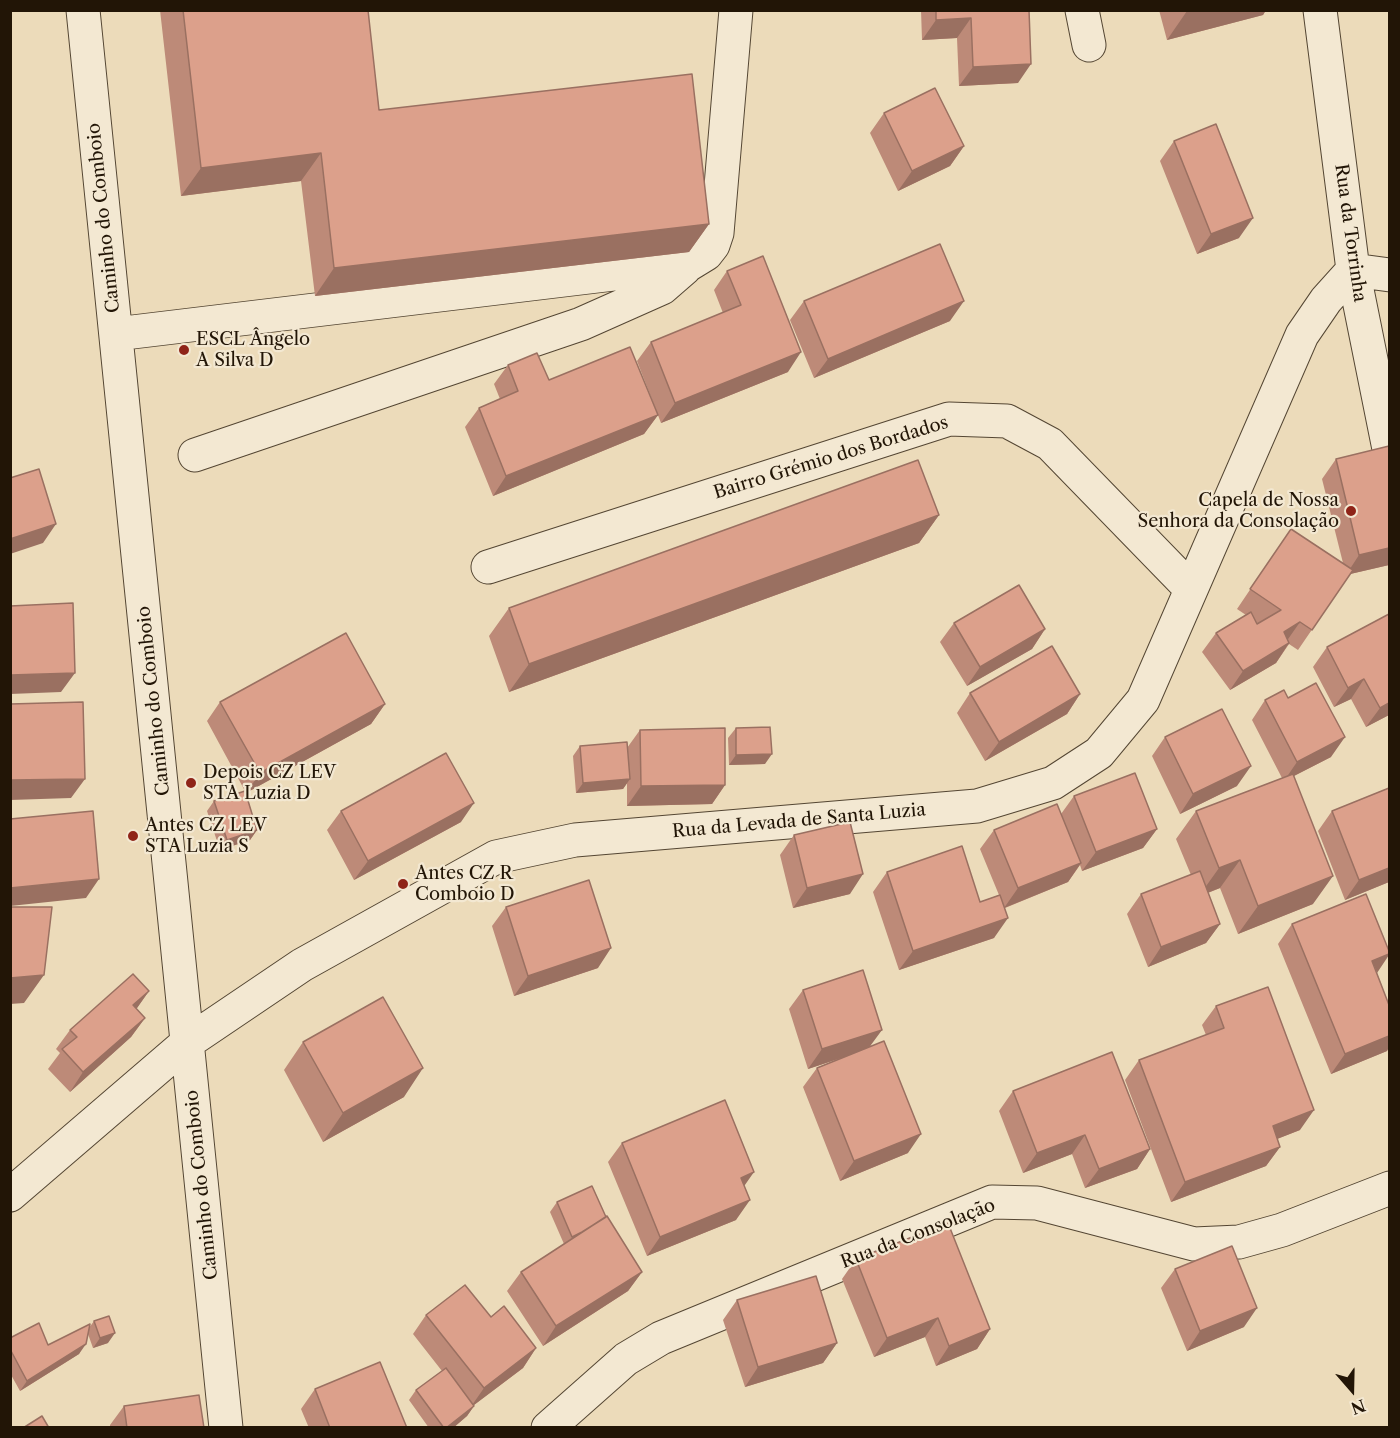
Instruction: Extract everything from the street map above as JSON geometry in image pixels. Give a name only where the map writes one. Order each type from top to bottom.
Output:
[{"type":"street","name":"Caminho do Comboio","points":[[83,10],[226,1428]]},
{"type":"street","points":[[195,455],[581,324],[662,288],[706,254],[713,245],[717,233],[736,10]]},
{"type":"street","points":[[1082,10],[1089,45]]},
{"type":"street","name":"Rua da Torrinha","points":[[1320,10],[1353,270],[1389,454]]},
{"type":"street","points":[[116,334],[688,266]]},
{"type":"street","points":[[1353,270],[1389,275]]},
{"type":"street","name":"Rua da Levada de Santa Luzia","points":[[10,1195],[188,1042],[302,965],[496,857],[575,840],[977,806],[1053,783],[1099,753],[1143,700],[1302,335],[1326,300],[1353,270]]},
{"type":"street","name":"Bairro Grémio dos Bordados","points":[[488,567],[949,419],[1007,421],[1050,444],[1190,588]]},
{"type":"street","name":"Rua da Consolação","points":[[549,1428],[626,1359],[661,1338],[992,1202],[1037,1203],[1194,1244],[1239,1242],[1282,1230],[1389,1188]]},
{"type":"building","points":[[183,10],[368,10],[379,110],[692,74],[709,224],[334,268],[321,153],[201,168]]},
{"type":"building","points":[[936,10],[1029,10],[1031,64],[973,67],[971,18],[936,20]]},
{"type":"building","points":[[935,88],[964,146],[912,171],[884,113]]},
{"type":"building","points":[[1216,124],[1253,218],[1211,234],[1174,141]]},
{"type":"building","points":[[940,244],[964,301],[828,359],[804,301]]},
{"type":"building","points":[[763,256],[801,352],[675,403],[651,342],[741,305],[727,271]]},
{"type":"building","points":[[630,347],[658,415],[506,476],[479,408],[518,391],[508,365],[537,353],[549,380]]},
{"type":"building","points":[[1389,446],[1389,548],[1359,555],[1336,459]]},
{"type":"building","points":[[918,460],[939,515],[529,664],[509,608]]},
{"type":"building","points":[[39,469],[56,524],[10,539],[10,478]]},
{"type":"building","points":[[1291,529],[1353,570],[1312,630],[1300,622],[1284,632],[1289,643],[1243,671],[1216,633],[1251,612],[1257,624],[1281,610],[1250,589]]},
{"type":"building","points":[[1019,585],[1045,629],[980,667],[954,623]]},
{"type":"building","points":[[73,603],[75,673],[10,675],[10,606]]},
{"type":"building","points":[[1389,614],[1389,703],[1380,708],[1364,679],[1348,688],[1327,647]]},
{"type":"building","points":[[346,633],[385,704],[260,773],[220,702]]},
{"type":"building","points":[[1052,646],[1080,694],[999,742],[970,693]]},
{"type":"building","points":[[1316,683],[1345,737],[1297,762],[1265,700],[1284,690],[1288,698]]},
{"type":"building","points":[[83,702],[85,779],[10,780],[10,704]]},
{"type":"building","points":[[1222,709],[1251,766],[1193,794],[1165,737]]},
{"type":"building","points":[[770,727],[772,754],[736,755],[736,728]]},
{"type":"building","points":[[725,728],[725,785],[641,786],[640,730]]},
{"type":"building","points":[[627,742],[630,779],[583,783],[580,746]]},
{"type":"building","points":[[446,753],[474,803],[368,861],[341,811]]},
{"type":"building","points":[[1135,773],[1157,829],[1096,852],[1074,796]]},
{"type":"building","points":[[1293,774],[1333,876],[1258,906],[1240,860],[1219,868],[1196,811]]},
{"type":"building","points":[[1389,788],[1389,868],[1359,880],[1332,811]]},
{"type":"building","points":[[245,791],[257,830],[227,840],[214,801]]},
{"type":"building","points":[[1057,804],[1081,863],[1018,888],[994,830]]},
{"type":"building","points":[[93,811],[99,879],[10,888],[10,819]]},
{"type":"building","points":[[850,822],[863,874],[807,888],[794,835]]},
{"type":"building","points":[[962,846],[980,902],[1000,895],[1008,918],[913,951],[887,872]]},
{"type":"building","points":[[1200,871],[1220,924],[1161,947],[1141,894]]},
{"type":"building","points":[[589,880],[611,948],[528,976],[506,907]]},
{"type":"building","points":[[1366,894],[1389,951],[1389,954],[1372,961],[1389,1005],[1389,1036],[1345,1054],[1292,924]]},
{"type":"building","points":[[10,907],[52,907],[44,975],[10,978]]},
{"type":"building","points":[[863,970],[882,1030],[822,1049],[803,990]]},
{"type":"building","points":[[133,974],[149,991],[133,1005],[145,1018],[83,1072],[62,1049],[77,1037],[70,1030]]},
{"type":"building","points":[[1268,987],[1314,1110],[1273,1126],[1280,1147],[1185,1182],[1139,1060],[1224,1028],[1216,1006]]},
{"type":"building","points":[[383,997],[423,1068],[343,1113],[303,1042]]},
{"type":"building","points":[[884,1041],[921,1134],[854,1161],[817,1068]]},
{"type":"building","points":[[1112,1052],[1150,1149],[1099,1169],[1085,1135],[1037,1153],[1013,1091]]},
{"type":"building","points":[[725,1100],[754,1172],[741,1178],[750,1200],[660,1237],[622,1143]]},
{"type":"building","points":[[592,1186],[606,1217],[572,1237],[557,1202]]},
{"type":"building","points":[[607,1216],[642,1272],[556,1326],[521,1272]]},
{"type":"building","points":[[948,1223],[990,1329],[949,1346],[938,1318],[887,1338],[856,1259]]},
{"type":"building","points":[[1232,1246],[1257,1308],[1200,1331],[1175,1269]]},
{"type":"building","points":[[816,1276],[837,1343],[758,1367],[737,1300]]},
{"type":"building","points":[[465,1285],[491,1317],[504,1306],[536,1348],[484,1388],[426,1315]]},
{"type":"building","points":[[109,1316],[115,1333],[100,1338],[94,1321]]},
{"type":"building","points":[[39,1323],[48,1345],[90,1324],[86,1344],[27,1381],[10,1349],[10,1338]]},
{"type":"building","points":[[380,1362],[407,1428],[330,1428],[315,1389]]},
{"type":"building","points":[[446,1368],[474,1406],[444,1428],[416,1390]]},
{"type":"building","points":[[199,1395],[204,1428],[127,1428],[124,1406]]},
{"type":"building","points":[[42,1416],[49,1428],[23,1428]]},
{"type":"place","name":"ESCL Ângelo A Silva D","points":[[184,350]]},
{"type":"place","name":"Capela de Nossa Senhora da Consolação","points":[[1351,511]]},
{"type":"place","name":"Depois CZ LEV STA Luzia D","points":[[191,783]]},
{"type":"place","name":"Antes CZ LEV STA Luzia S","points":[[133,836]]},
{"type":"place","name":"Antes CZ R Comboio D","points":[[403,884]]}]
